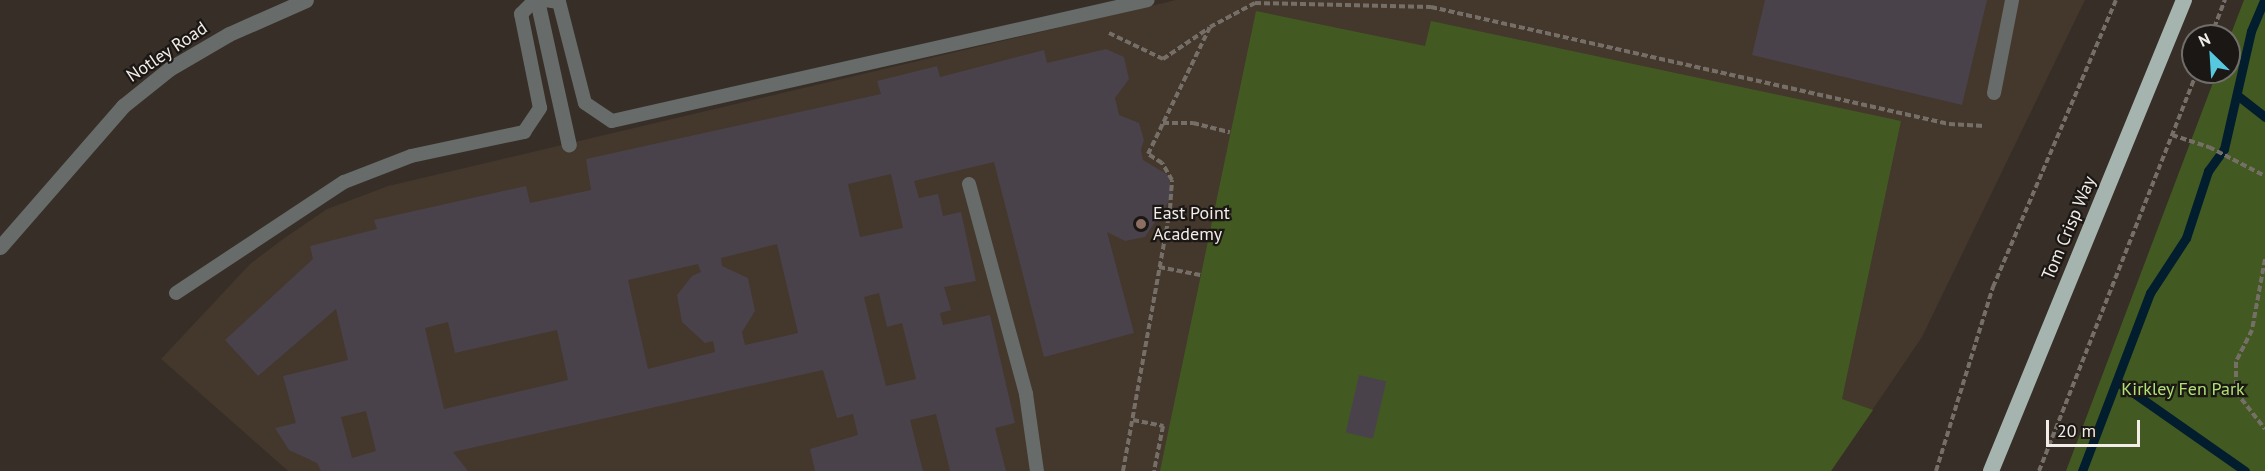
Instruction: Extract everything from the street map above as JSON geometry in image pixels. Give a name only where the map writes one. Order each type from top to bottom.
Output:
[{"type":"highway","name":"Tom Crisp Way","points":[[1991,471],[2184,0]]},
{"type":"street","name":"Notley Road","points":[[0,247],[123,106],[169,69],[229,34],[306,0]]},
{"type":"street","points":[[536,0],[569,145]]},
{"type":"lane","points":[[176,292],[344,182],[411,156],[524,132],[540,108],[521,14],[536,0]]},
{"type":"lane","points":[[545,0],[559,2],[585,104],[612,121],[1148,0]]},
{"type":"lane","points":[[1994,93],[2012,0]]},
{"type":"lane","points":[[969,184],[1026,393],[1037,471]]},
{"type":"path","points":[[1936,471],[1992,287],[2116,0]]},
{"type":"path","points":[[2216,24],[2225,0]]},
{"type":"path","points":[[1100,35],[1110,33],[1163,58],[1210,27],[1255,3],[1431,7],[1949,124],[1985,126]]},
{"type":"path","points":[[1123,471],[1172,180],[1162,163],[1148,154],[1210,27]]},
{"type":"path","points":[[2039,471],[2192,84]]},
{"type":"path","points":[[1163,123],[1193,123],[1230,132]]},
{"type":"path","points":[[2172,135],[2209,147],[2265,176]]},
{"type":"path","points":[[2265,259],[2252,330],[2236,362],[2236,392],[2265,429]]},
{"type":"path","points":[[1159,267],[1200,275]]},
{"type":"path","points":[[1133,420],[1163,426],[1154,471]]},
{"type":"shaded area","name":"East Point Academy","points":[[1176,0],[2085,0],[1922,337],[1831,471],[288,471],[161,359],[250,264],[327,209],[388,186]]},
{"type":"green space","name":"Kirkley Fen Park","points":[[2244,0],[2265,0],[2265,471],[2066,471],[2212,84],[2241,84],[2241,24],[2235,24]]},
{"type":"green space","points":[[1256,11],[1425,46],[1431,21],[1901,121],[1842,399],[1873,410],[1831,471],[1160,471]]},
{"type":"building","points":[[1765,0],[1987,0],[1962,105],[1752,55]]},
{"type":"building","points":[[1106,49],[1124,57],[1129,79],[1115,98],[1119,115],[1139,123],[1144,140],[1141,150],[1143,160],[1168,175],[1173,195],[1145,237],[1125,241],[1107,232],[1134,333],[1044,357],[994,162],[914,181],[919,198],[938,194],[943,216],[961,212],[976,281],[944,287],[951,310],[940,313],[943,325],[990,315],[1015,423],[995,428],[1006,471],[950,471],[936,414],[910,420],[923,471],[815,471],[810,449],[858,435],[853,414],[837,418],[823,370],[453,452],[468,471],[321,471],[317,463],[289,450],[275,428],[296,423],[283,376],[348,360],[336,309],[258,376],[225,340],[313,259],[310,246],[377,229],[374,220],[526,186],[530,203],[591,190],[586,159],[881,94],[877,81],[937,66],[940,77],[1044,50],[1047,63]],"holes":[[[891,174],[903,228],[860,237],[848,184]],[[777,244],[798,333],[745,345],[742,332],[755,311],[748,278],[722,266],[721,258]],[[698,264],[701,272],[692,276],[677,295],[682,322],[705,343],[713,341],[715,352],[648,369],[628,280]],[[879,293],[887,327],[902,323],[916,379],[886,386],[864,297]],[[448,322],[455,353],[557,330],[568,380],[444,409],[425,328]],[[366,411],[376,451],[352,458],[341,417]]]},
{"type":"building","points":[[1359,375],[1386,381],[1373,439],[1346,432]]},
{"type":"waterway","points":[[2082,471],[2150,293],[2186,238],[2208,171],[2224,149],[2251,31],[2264,0]]},
{"type":"waterway","points":[[2237,95],[2265,117]]},
{"type":"waterway","points":[[2118,382],[2245,471]]},
{"type":"place","name":"East Point Academy","points":[[1141,224]]}]
